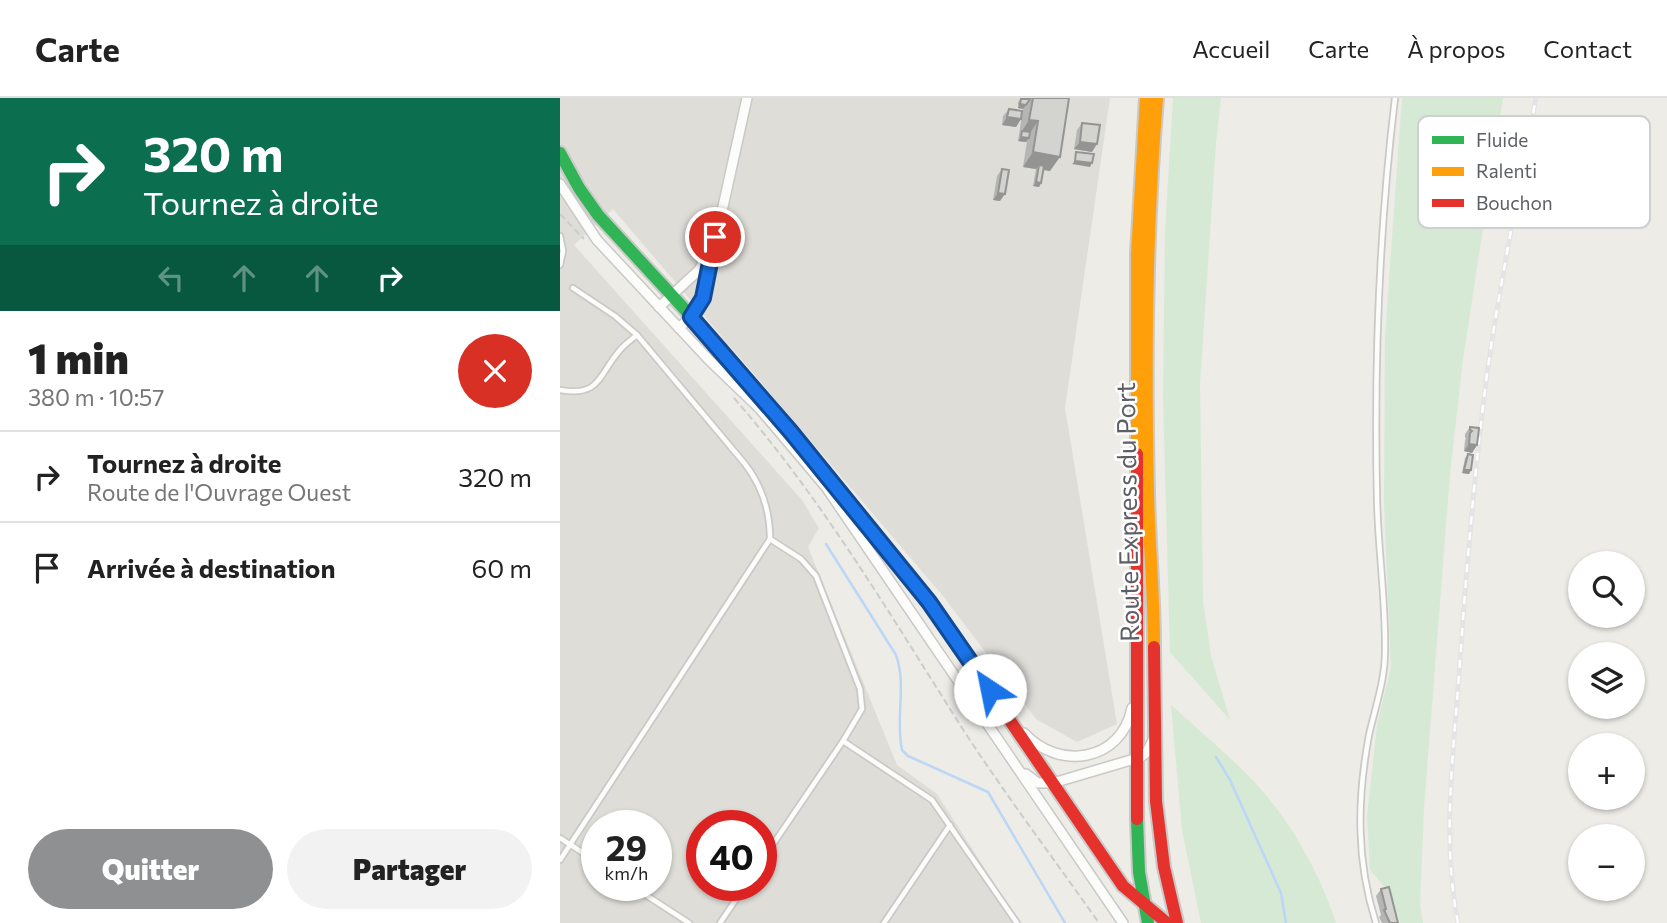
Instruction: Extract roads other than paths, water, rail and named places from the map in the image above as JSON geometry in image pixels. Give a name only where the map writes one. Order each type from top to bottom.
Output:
[{"type":"main road","name":"Route Express du Port","points":[[1146,98],[1137,254],[1138,656],[1135,699],[1138,759],[1137,846],[1148,923]]},
{"type":"main road","name":"Route Express du Port","points":[[1157,98],[1149,195],[1148,486],[1159,834],[1177,923]]},
{"type":"main road","points":[[560,153],[598,215],[791,432],[929,602],[1123,886],[1167,923]]},
{"type":"street","points":[[679,328],[691,317],[703,298],[747,98]]},
{"type":"street","points":[[560,184],[592,235],[709,360],[761,409],[826,487],[1123,923]]},
{"type":"street","points":[[659,307],[702,266],[715,237]]},
{"type":"street","points":[[1002,708],[1026,735],[1041,747],[1061,755],[1079,757],[1104,749],[1118,738],[1129,721],[1135,699]]},
{"type":"street","points":[[1013,761],[1035,781],[1053,783],[1138,759],[1147,752],[1155,736]]},
{"type":"lane","points":[[1376,923],[1364,882],[1360,822],[1367,749],[1385,657],[1377,502],[1377,382],[1381,277],[1395,98]]},
{"type":"lane","points":[[560,236],[563,246],[560,265]]},
{"type":"lane","points":[[560,860],[770,539],[770,522],[765,502],[751,471],[637,335],[573,288]]},
{"type":"lane","points":[[560,390],[578,392],[591,388],[601,379],[620,349],[637,335]]},
{"type":"lane","points":[[770,539],[806,563],[816,576],[860,689],[862,709],[777,838]]},
{"type":"lane","points":[[843,741],[932,800],[1017,923]]},
{"type":"lane","points":[[884,923],[950,825]]},
{"type":"lane","points":[[560,838],[581,852]]},
{"type":"lane","points":[[655,901],[689,923]]},
{"type":"lane","points":[[720,923],[735,901]]},
{"type":"waterway","points":[[826,544],[896,655],[901,678],[902,750],[908,756],[988,792],[1065,923]]},
{"type":"waterway","points":[[1216,757],[1230,780],[1281,893],[1286,923]]},
{"type":"railway","points":[[1533,116],[1536,98]]},
{"type":"railway","points":[[1458,923],[1453,892],[1450,799],[1464,600],[1482,412],[1512,228]]}]
